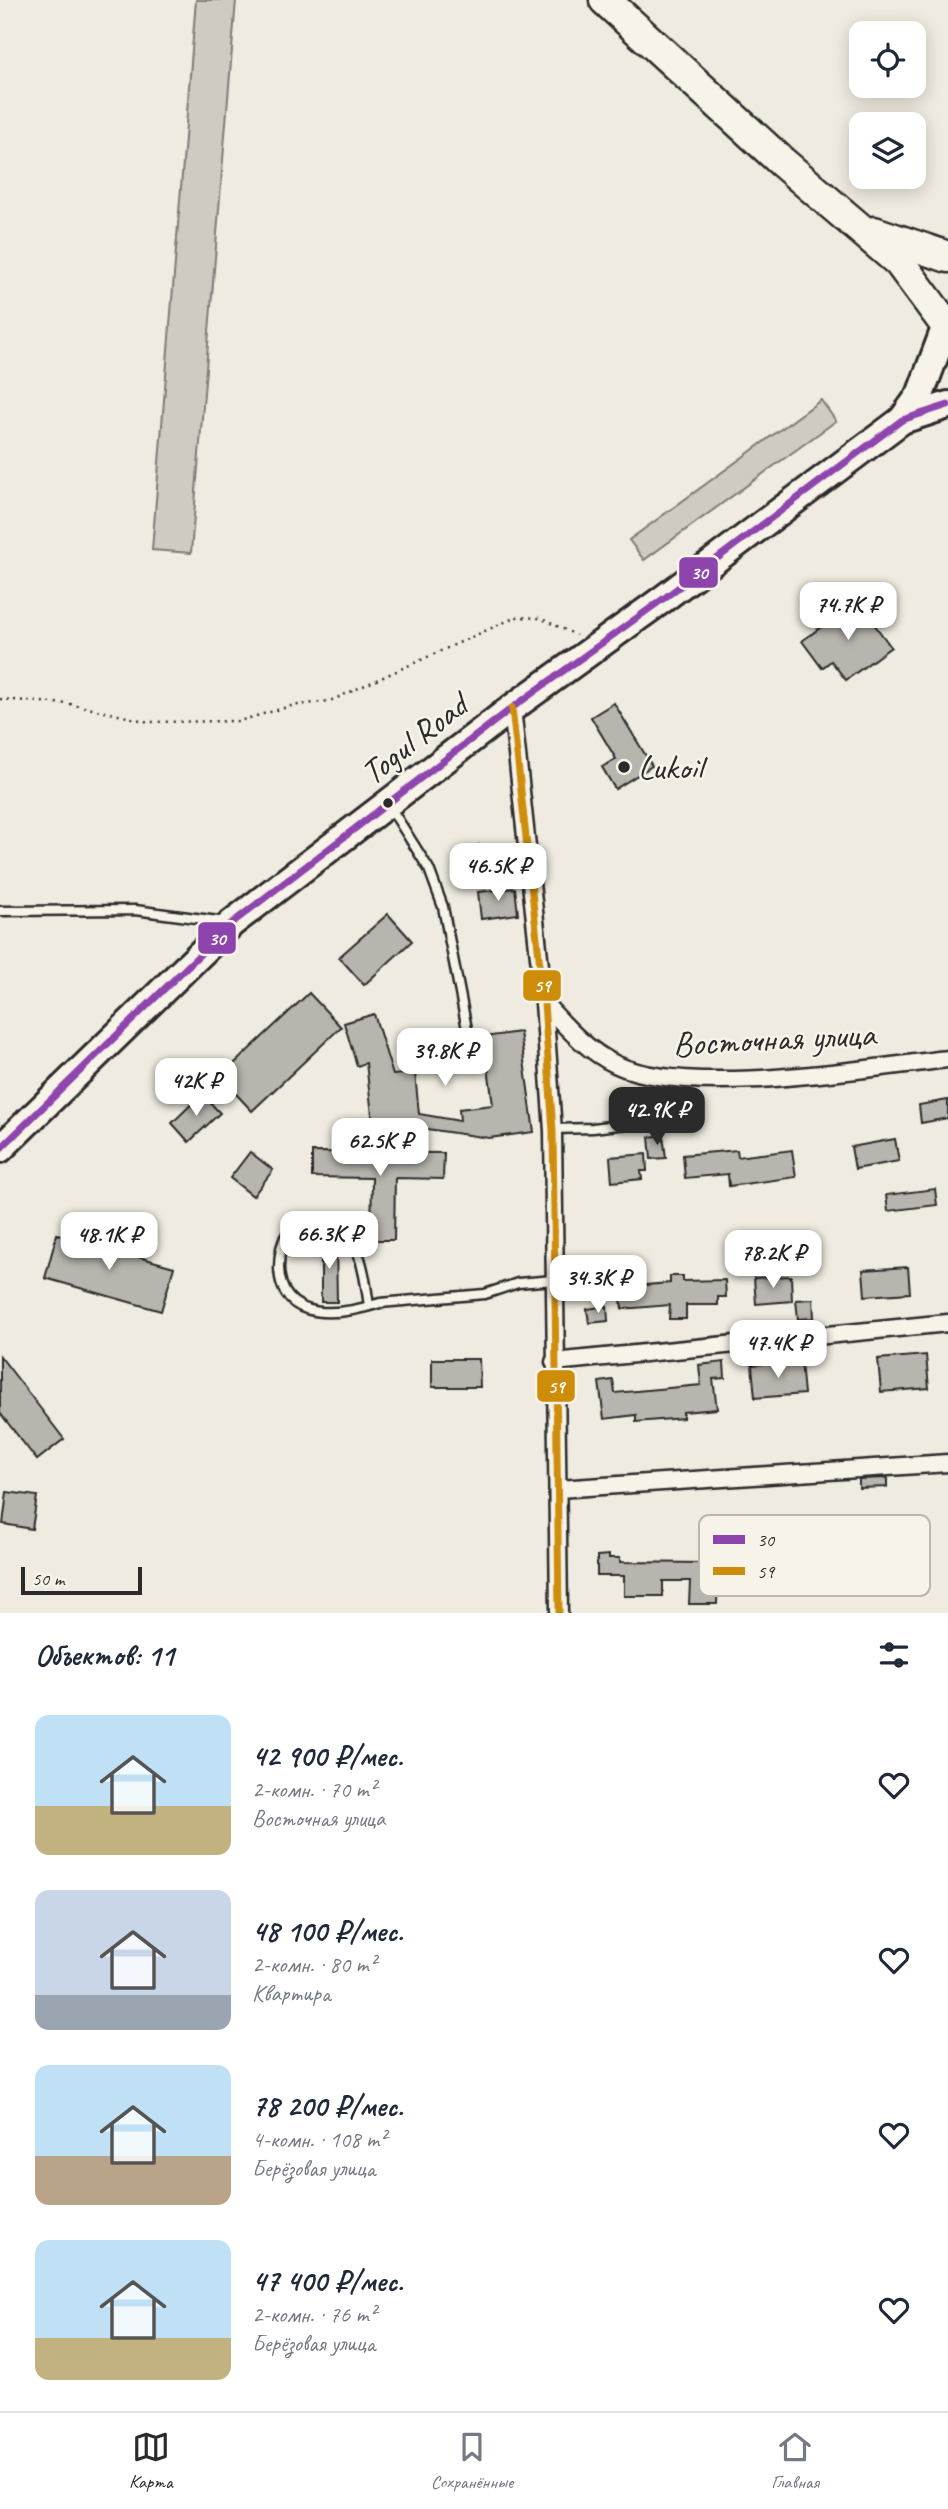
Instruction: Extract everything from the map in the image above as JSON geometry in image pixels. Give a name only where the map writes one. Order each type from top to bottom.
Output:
[{"type":"highway","points":[[605,0],[771,153],[899,262],[946,322]]},
{"type":"highway","points":[[858,225],[918,249],[948,257]]},
{"type":"main road","points":[[902,421],[920,395],[946,322]]},
{"type":"main road","points":[[902,421],[948,405]]},
{"type":"main road","name":"Togul Road","points":[[0,1149],[232,923],[512,708],[902,421]]},
{"type":"street","points":[[512,708],[544,1003],[553,1129],[559,1613]]},
{"type":"street","name":"Восточная улица","points":[[544,1003],[575,1037],[600,1055],[619,1066],[664,1077],[736,1079],[948,1059]]},
{"type":"street","points":[[554,1362],[948,1323]]},
{"type":"street","points":[[558,1489],[948,1463]]},
{"type":"lane","points":[[388,803],[429,869],[443,907],[467,1030]]},
{"type":"lane","points":[[0,911],[135,910],[232,923]]},
{"type":"lane","points":[[553,1129],[593,1128],[677,1118]]},
{"type":"lane","points":[[369,1306],[363,1268],[348,1235],[329,1221],[315,1219],[296,1223],[286,1234],[280,1250],[280,1281],[285,1294],[295,1303],[323,1314],[369,1306],[485,1294],[518,1283],[554,1280]]},
{"type":"path","points":[[0,699],[70,705],[149,722],[239,721],[291,706],[330,701],[516,617],[540,618],[570,629],[591,649]]},
{"type":"shaded area","points":[[196,0],[236,0],[191,553],[152,550]]},
{"type":"shaded area","points":[[821,400],[836,421],[644,560],[629,540]]},
{"type":"building","points":[[857,601],[891,647],[846,680],[831,661],[822,668],[802,641]]},
{"type":"building","points":[[614,703],[652,766],[615,789],[602,767],[616,759],[591,717]]},
{"type":"building","points":[[479,845],[493,860],[469,881],[456,866]]},
{"type":"building","points":[[515,888],[518,914],[481,919],[478,892]]},
{"type":"building","points":[[388,914],[412,941],[364,985],[339,957]]},
{"type":"building","points":[[309,993],[341,1027],[252,1111],[220,1077]]},
{"type":"building","points":[[374,1014],[393,1075],[415,1073],[419,1114],[460,1121],[459,1109],[493,1105],[484,1037],[520,1032],[534,1132],[489,1138],[420,1128],[374,1132],[366,1063],[357,1066],[344,1023]]},
{"type":"building","points":[[202,1094],[220,1113],[189,1142],[172,1123]]},
{"type":"building","points":[[948,1100],[948,1118],[921,1123],[919,1105]]},
{"type":"building","points":[[663,1135],[666,1158],[651,1159],[649,1137]]},
{"type":"building","points":[[895,1139],[899,1161],[855,1169],[851,1147]]},
{"type":"building","points":[[737,1150],[738,1157],[792,1150],[796,1177],[729,1186],[728,1174],[685,1178],[683,1155]]},
{"type":"building","points":[[250,1152],[273,1170],[253,1196],[230,1178]]},
{"type":"building","points":[[312,1152],[444,1153],[443,1179],[395,1178],[394,1240],[371,1240],[372,1178],[312,1177]]},
{"type":"building","points":[[646,1154],[647,1171],[641,1171],[642,1179],[612,1182],[610,1157]]},
{"type":"building","points":[[935,1189],[937,1205],[888,1211],[886,1195]]},
{"type":"building","points":[[57,1234],[174,1267],[161,1311],[45,1278]]},
{"type":"building","points":[[321,1240],[336,1240],[337,1302],[321,1302]]},
{"type":"building","points":[[908,1267],[910,1293],[865,1296],[863,1270]]},
{"type":"building","points":[[670,1276],[683,1276],[683,1281],[725,1280],[726,1297],[718,1297],[718,1305],[686,1305],[686,1319],[669,1319],[670,1305],[622,1309],[620,1287],[670,1283]]},
{"type":"building","points":[[791,1276],[792,1301],[756,1304],[754,1278]]},
{"type":"building","points":[[813,1299],[814,1318],[798,1319],[796,1300]]},
{"type":"building","points":[[607,1306],[608,1321],[589,1323],[587,1309]]},
{"type":"building","points":[[926,1355],[929,1388],[881,1392],[878,1359]]},
{"type":"building","points":[[0,1356],[64,1439],[37,1460],[0,1413]]},
{"type":"building","points":[[432,1359],[479,1359],[480,1387],[432,1387]]},
{"type":"building","points":[[801,1361],[804,1394],[755,1398],[752,1365]]},
{"type":"building","points":[[724,1362],[725,1378],[713,1379],[717,1409],[683,1412],[683,1418],[636,1422],[636,1415],[604,1419],[599,1382],[613,1380],[615,1393],[701,1385],[699,1365]]},
{"type":"building","points":[[887,1478],[887,1487],[859,1488],[859,1479]]},
{"type":"building","points":[[7,1492],[37,1496],[32,1529],[3,1524]]},
{"type":"building","points":[[609,1555],[609,1558],[620,1558],[620,1562],[699,1563],[699,1596],[717,1596],[717,1604],[689,1604],[690,1581],[663,1581],[663,1596],[624,1596],[624,1576],[597,1576],[597,1556]]},
{"type":"transit line","name":"30","points":[[0,1149],[232,923],[512,708],[902,420],[948,405]]},
{"type":"transit line","name":"59","points":[[512,708],[544,1003],[553,1131],[559,1613]]},
{"type":"place","name":"Lukoil","points":[[624,767]]}]
